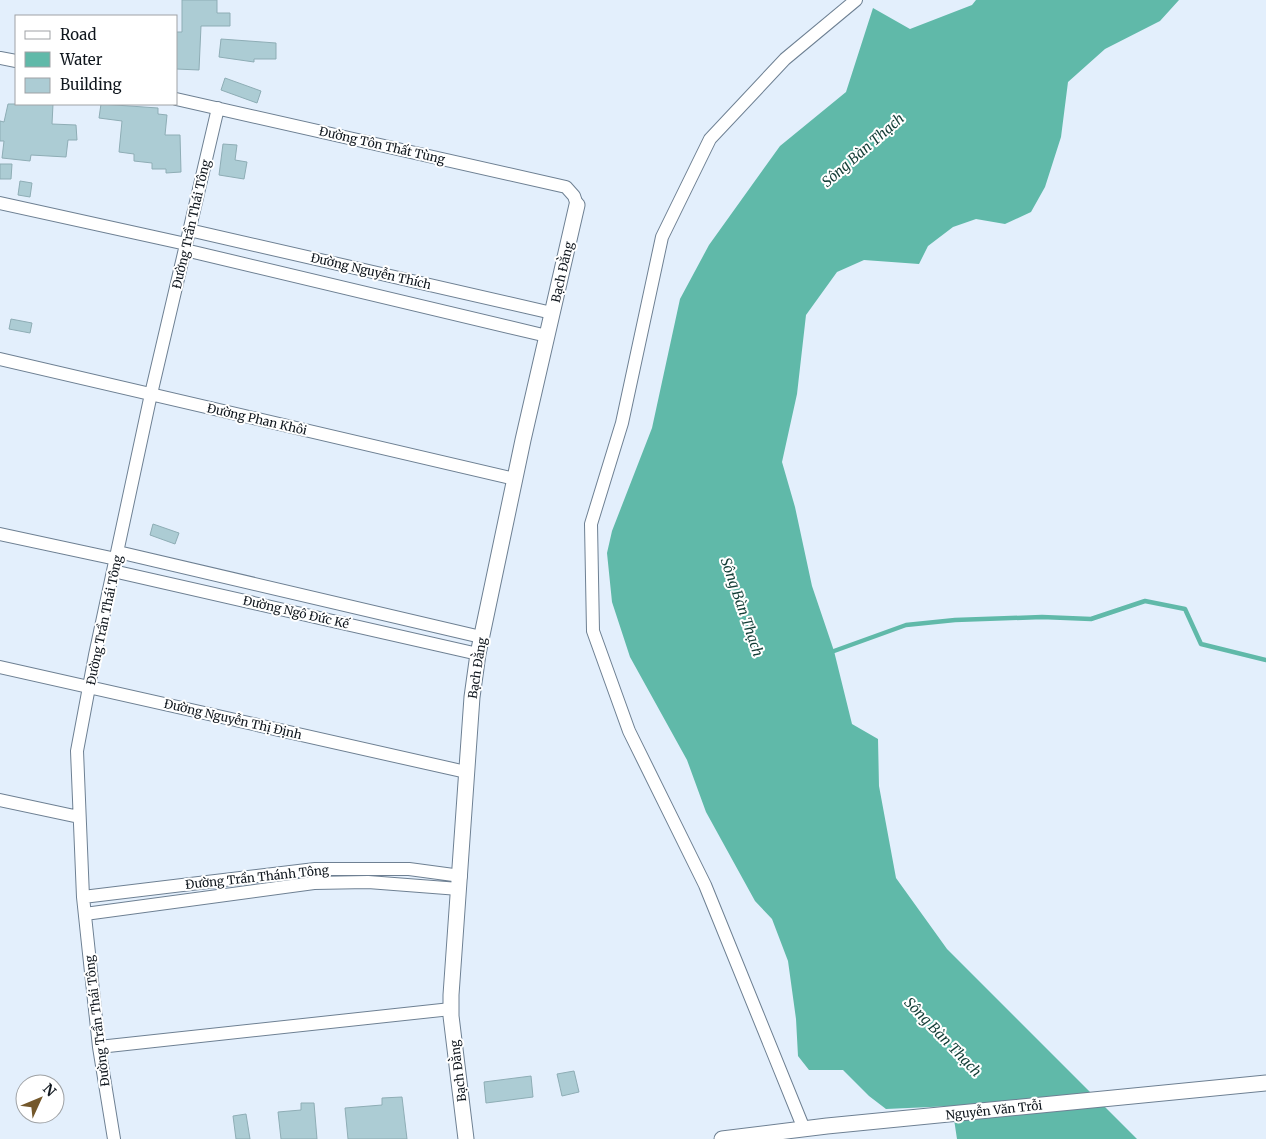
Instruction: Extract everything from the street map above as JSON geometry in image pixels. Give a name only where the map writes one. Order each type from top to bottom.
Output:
[{"type":"street","points":[[804,1129],[705,885],[629,731],[593,631],[591,524],[622,423],[662,237],[710,139],[785,59],[856,0]]},
{"type":"street","points":[[0,58],[15,62]]},
{"type":"street","name":"Đường Tôn Thất Tùng","points":[[178,99],[566,186],[574,196],[577,205]]},
{"type":"street","name":"Đường Trần Thái Tông","points":[[114,1139],[99,1047],[83,897],[77,751],[151,394],[218,108]]},
{"type":"street","name":"Đường Nguyễn Thích","points":[[0,203],[547,336]]},
{"type":"street","name":"Bạch Đằng","points":[[466,1139],[451,1010],[466,772],[478,654],[515,479],[577,205]]},
{"type":"street","name":"Đường Nguyễn Thích","points":[[189,230],[552,313]]},
{"type":"street","name":"Đường Phan Khôi","points":[[0,359],[515,479]]},
{"type":"street","name":"Đường Ngô Đức Kế","points":[[0,534],[481,637]]},
{"type":"street","name":"Đường Ngô Đức Kế","points":[[116,560],[478,654]]},
{"type":"street","name":"Đường Nguyễn Thị Định","points":[[0,667],[466,772]]},
{"type":"street","points":[[0,800],[79,817]]},
{"type":"street","name":"Đường Trần Thánh Tông","points":[[83,897],[315,869],[409,869],[460,882]]},
{"type":"street","name":"Đường Trần Thánh Tông","points":[[85,914],[314,883],[460,882]]},
{"type":"street","points":[[99,1047],[451,1010]]},
{"type":"street","name":"Nguyễn Văn Trỗi","points":[[722,1139],[827,1126],[1266,1083]]},
{"type":"water","name":"Sông Bàn Thạch","points":[[976,0],[1179,0],[1160,21],[1105,49],[1068,82],[1061,137],[1045,187],[1031,212],[1005,224],[976,219],[953,227],[928,246],[919,264],[864,260],[837,272],[806,315],[797,394],[782,462],[795,507],[812,586],[834,651],[852,724],[878,739],[879,786],[896,878],[947,949],[1137,1139],[957,1139],[952,1106],[886,1109],[869,1096],[843,1070],[809,1070],[798,1056],[796,1019],[788,961],[772,919],[755,901],[706,812],[687,760],[630,657],[612,602],[607,553],[612,531],[652,428],[680,299],[709,245],[780,146],[846,92],[873,8],[910,29],[972,5]]},
{"type":"building","points":[[182,0],[217,0],[217,13],[230,13],[230,26],[201,26],[199,70],[178,69],[178,32],[182,32]]},
{"type":"building","points":[[221,39],[276,43],[276,59],[254,59],[254,62],[219,57]]},
{"type":"building","points":[[225,78],[261,91],[257,103],[221,90]]},
{"type":"building","points":[[8,104],[53,105],[52,124],[76,125],[77,140],[68,140],[66,157],[31,155],[30,161],[2,158],[4,141],[0,141],[0,121],[4,122]]},
{"type":"building","points":[[101,105],[158,108],[158,114],[167,115],[165,135],[180,135],[181,172],[166,173],[166,169],[152,169],[152,163],[134,161],[134,154],[119,152],[122,121],[99,118]]},
{"type":"building","points":[[223,144],[237,145],[235,160],[247,162],[244,179],[219,175]]},
{"type":"building","points":[[0,164],[12,164],[11,179],[0,179]]},
{"type":"building","points":[[20,181],[32,183],[30,197],[18,195]]},
{"type":"building","points":[[11,319],[32,323],[30,333],[9,329]]},
{"type":"building","points":[[153,524],[179,533],[175,544],[150,535]]},
{"type":"building","points":[[574,1071],[579,1092],[562,1096],[557,1074]]},
{"type":"building","points":[[531,1076],[533,1097],[486,1103],[484,1082]]},
{"type":"building","points":[[402,1097],[407,1139],[348,1139],[345,1108],[382,1105],[382,1098]]},
{"type":"building","points":[[301,1103],[314,1103],[317,1139],[281,1139],[278,1112],[301,1110]]},
{"type":"building","points":[[246,1114],[250,1139],[236,1139],[233,1116]]},
{"type":"waterway","points":[[834,651],[906,625],[955,620],[1042,617],[1091,619],[1145,601],[1185,609],[1201,644],[1266,660]]}]
